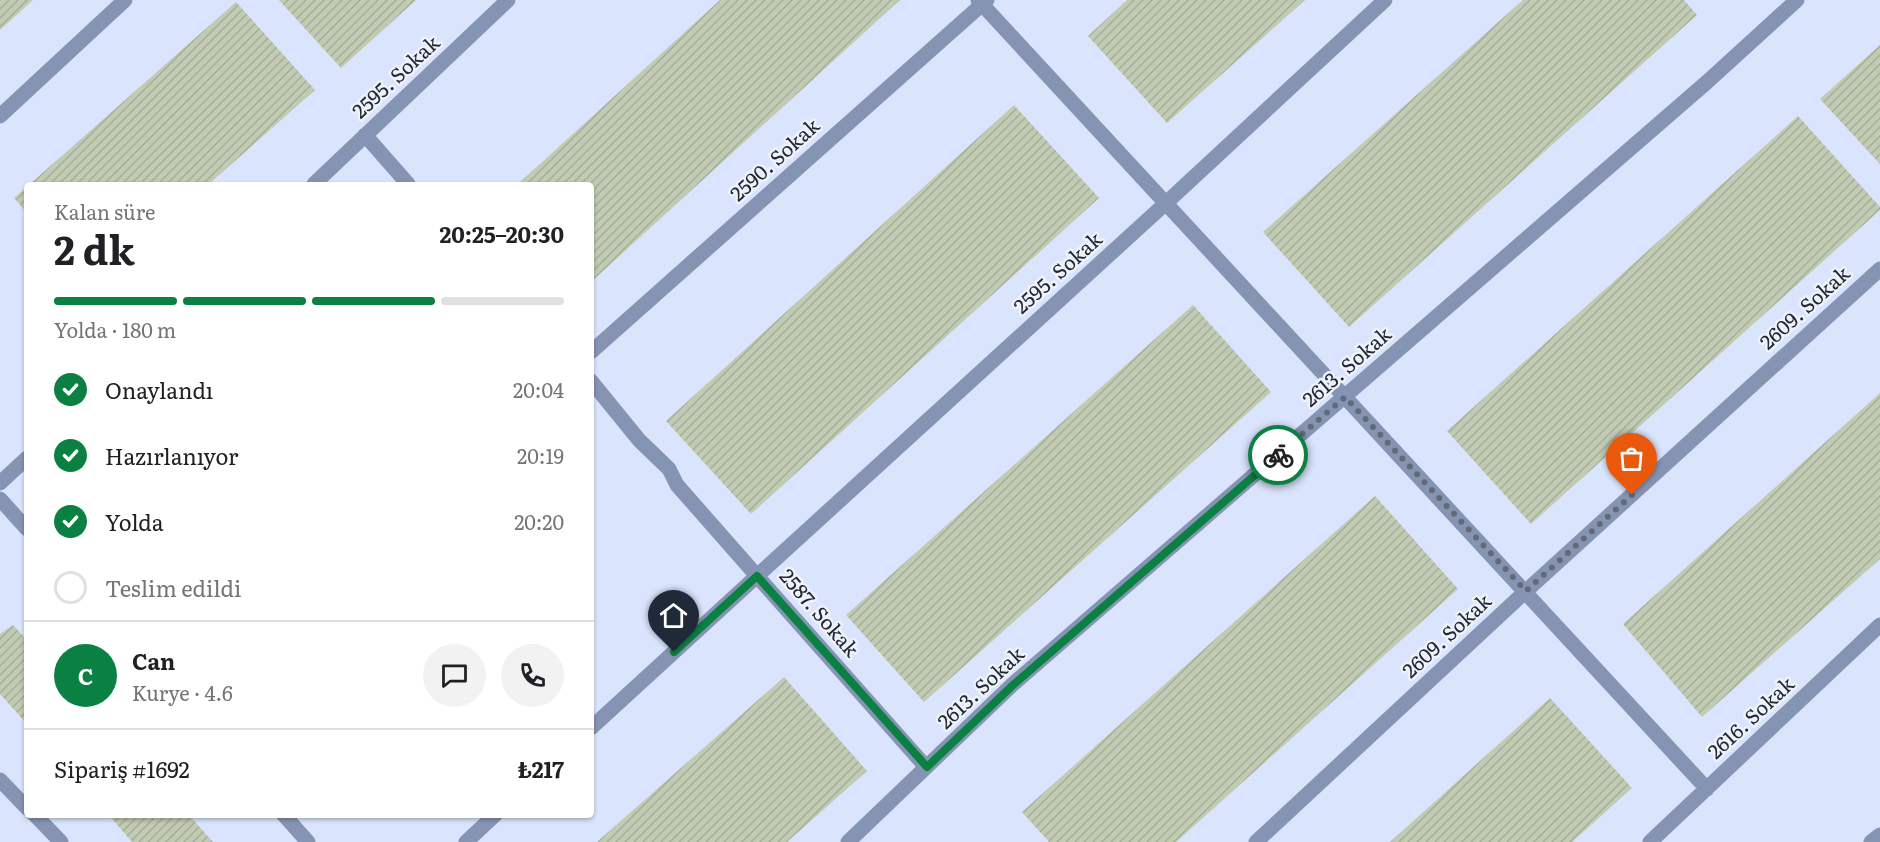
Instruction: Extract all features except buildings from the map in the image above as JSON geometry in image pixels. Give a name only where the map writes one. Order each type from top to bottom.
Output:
[{"type":"street","points":[[0,116],[125,0]]},
{"type":"street","name":"2595. Sokak","points":[[316,182],[508,0]]},
{"type":"street","name":"2595. Sokak","points":[[757,576],[1385,0]]},
{"type":"street","name":"2613. Sokak","points":[[848,842],[1012,686],[1707,82],[1797,0]]},
{"type":"street","points":[[982,1],[1707,789]]},
{"type":"street","name":"2590. Sokak","points":[[594,349],[982,1]]},
{"type":"street","points":[[365,135],[406,182]]},
{"type":"street","name":"2609. Sokak","points":[[1256,842],[1526,591],[1880,269]]},
{"type":"street","points":[[594,385],[639,440],[669,469],[677,485],[757,576]]},
{"type":"street","points":[[0,483],[24,461]]},
{"type":"street","points":[[0,499],[24,527]]},
{"type":"street","name":"2587. Sokak","points":[[594,725],[757,576],[927,767]]},
{"type":"street","name":"2616. Sokak","points":[[1650,842],[1880,625]]},
{"type":"street","points":[[0,780],[24,805]]},
{"type":"street","points":[[38,818],[60,842]]},
{"type":"street","points":[[287,818],[308,842]]},
{"type":"street","points":[[466,842],[492,818]]},
{"type":"street","points":[[1871,842],[1880,835]]},
{"type":"way so far","points":[[1278,455],[1345,397],[1526,591],[1632,495]]},
{"type":"route","points":[[674,652],[757,576],[927,767],[1012,686],[1278,455]]}]
